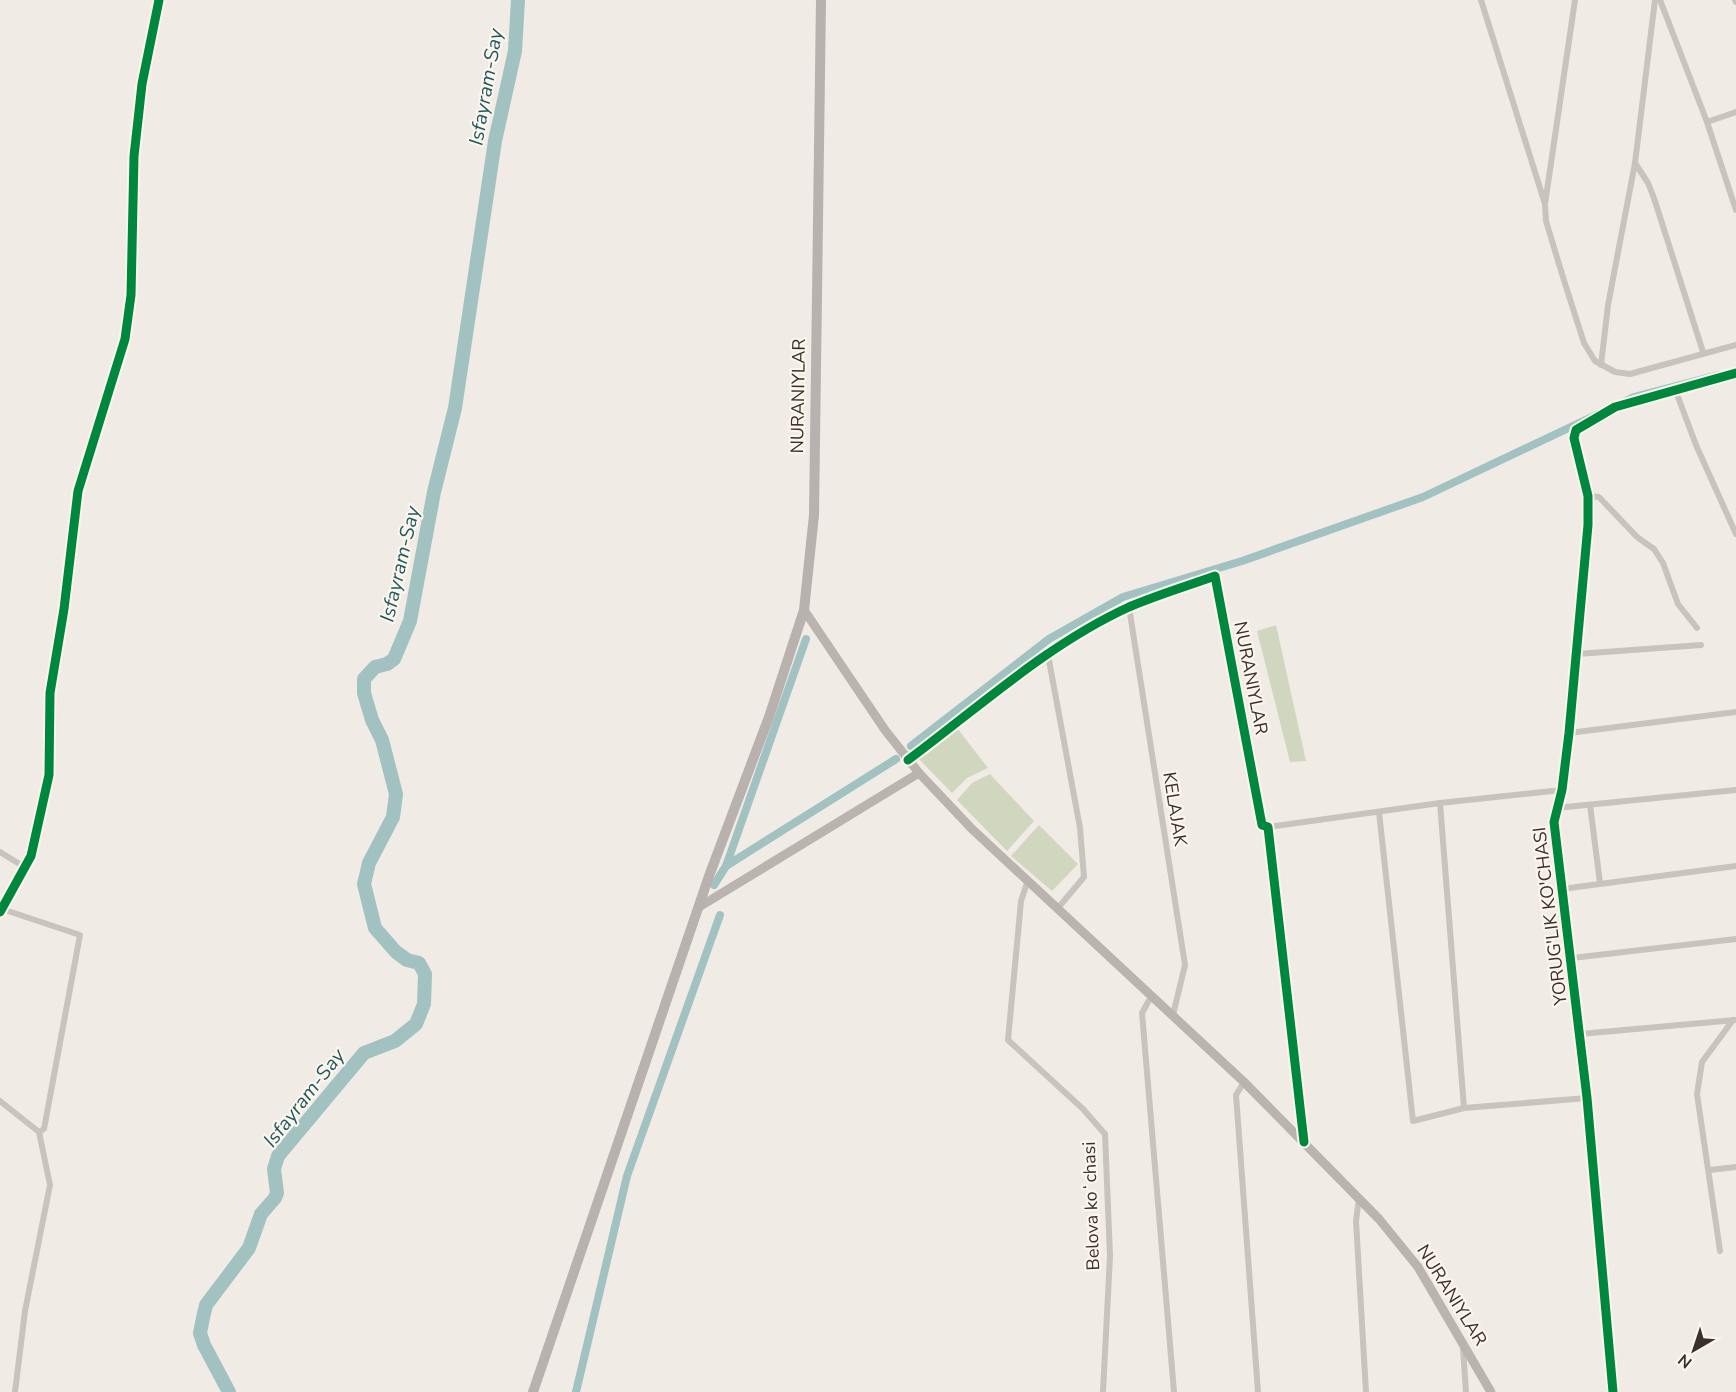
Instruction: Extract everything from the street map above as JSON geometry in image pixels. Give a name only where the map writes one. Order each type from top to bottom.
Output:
[{"type":"main road","name":"NURANIYLAR","points":[[821,0],[814,515],[804,610],[919,773],[972,829],[1244,1082],[1359,1198],[1418,1267],[1491,1392]]},
{"type":"main road","points":[[537,1391],[699,907],[769,717],[804,610]]},
{"type":"main road","points":[[699,907],[919,773]]},
{"type":"street","points":[[39,1132],[44,1129],[53,1088],[81,935],[1,911],[26,868],[38,830],[49,776],[50,693],[64,609],[78,491],[125,339],[131,295],[134,156],[142,84],[159,0]]},
{"type":"street","points":[[1481,0],[1545,204]]},
{"type":"street","points":[[1575,0],[1561,110],[1545,204],[1546,220],[1584,343],[1589,353],[1601,365],[1615,372],[1630,374],[1702,352],[1736,345]]},
{"type":"street","points":[[1601,365],[1608,305],[1635,163],[1655,0]]},
{"type":"street","points":[[1660,0],[1707,122],[1736,210]]},
{"type":"street","points":[[1707,122],[1736,112]]},
{"type":"street","points":[[1635,163],[1648,183],[1654,198],[1702,352]]},
{"type":"street","name":"YORUG'LIK KO'CHASI","points":[[1613,1392],[1587,1098],[1554,822],[1562,790],[1569,733],[1588,525],[1588,496],[1574,438],[1576,430],[1615,407],[1675,388],[1736,373]]},
{"type":"street","points":[[1675,388],[1696,445],[1736,534]]},
{"type":"street","points":[[1588,496],[1599,497],[1637,537],[1654,549],[1663,563],[1678,604],[1696,628]]},
{"type":"street","name":"NURANIYLAR","points":[[908,760],[1048,655],[1129,607],[1215,576],[1262,825],[1268,827],[1304,1142]]},
{"type":"street","name":"KELAJAK","points":[[1129,607],[1185,966],[1173,1015]]},
{"type":"street","points":[[1577,654],[1701,645]]},
{"type":"street","points":[[1048,655],[1080,828],[1084,877],[1058,908]]},
{"type":"street","points":[[1569,733],[1736,712]]},
{"type":"street","points":[[1268,827],[1440,803],[1562,790]]},
{"type":"street","points":[[1556,808],[1736,790]]},
{"type":"street","points":[[1440,803],[1464,1108]]},
{"type":"street","points":[[1590,805],[1600,883]]},
{"type":"street","points":[[1379,812],[1413,1121],[1464,1108],[1587,1098]]},
{"type":"street","points":[[0,852],[26,868]]},
{"type":"street","points":[[1562,889],[1736,866]]},
{"type":"street","name":"Belova koʻchasi","points":[[1028,880],[1021,901],[1008,1040],[1083,1110],[1105,1134],[1110,1256],[1103,1392]]},
{"type":"street","points":[[1572,958],[1736,939]]},
{"type":"street","points":[[1152,995],[1142,1013],[1174,1392]]},
{"type":"street","points":[[1580,1034],[1734,1020]]},
{"type":"street","points":[[1720,1251],[1698,1094],[1702,1062],[1734,1020]]},
{"type":"street","points":[[1244,1082],[1236,1095],[1258,1392]]},
{"type":"street","points":[[0,1101],[39,1132],[50,1185],[25,1311],[15,1392]]},
{"type":"street","points":[[1710,1170],[1736,1167]]},
{"type":"street","points":[[1359,1198],[1356,1221],[1366,1392]]},
{"type":"street","points":[[1463,1344],[1466,1392]]},
{"type":"green space","points":[[1276,625],[1306,761],[1290,762],[1257,631]]},
{"type":"green space","points":[[957,728],[988,768],[967,778],[952,793],[919,759]]},
{"type":"green space","points":[[990,774],[1034,821],[1007,851],[957,800],[972,783]]},
{"type":"green space","points":[[1039,825],[1078,864],[1052,891],[1011,856]]},
{"type":"waterway","name":"Isfayram-Say","points":[[229,1392],[204,1345],[200,1333],[203,1318],[206,1305],[249,1248],[261,1214],[275,1198],[277,1193],[274,1169],[278,1156],[364,1053],[395,1041],[416,1024],[424,1004],[425,974],[419,963],[407,960],[396,952],[375,928],[364,884],[369,863],[393,817],[396,794],[382,740],[372,720],[364,693],[364,679],[375,667],[387,664],[394,659],[410,621],[434,492],[455,408],[495,141],[515,51],[518,0]]},
{"type":"waterway","points":[[911,746],[1049,639],[1123,597],[1242,561],[1423,497],[1634,397],[1718,375]]},
{"type":"waterway","points":[[714,885],[726,866],[806,639]]},
{"type":"waterway","points":[[726,866],[896,759]]},
{"type":"waterway","points":[[576,1392],[627,1176],[720,915]]},
{"type":"cycle path","points":[[0,912],[31,856],[49,775],[50,693],[64,609],[78,491],[125,339],[131,295],[134,156],[142,84],[159,0]]},
{"type":"cycle path","points":[[1613,1392],[1587,1098],[1554,822],[1562,790],[1569,733],[1588,525],[1588,496],[1574,438],[1576,430],[1615,407],[1736,373]]},
{"type":"cycle path","points":[[908,760],[1014,678],[1070,639],[1129,607],[1215,576],[1262,825],[1268,827],[1304,1142]]}]
